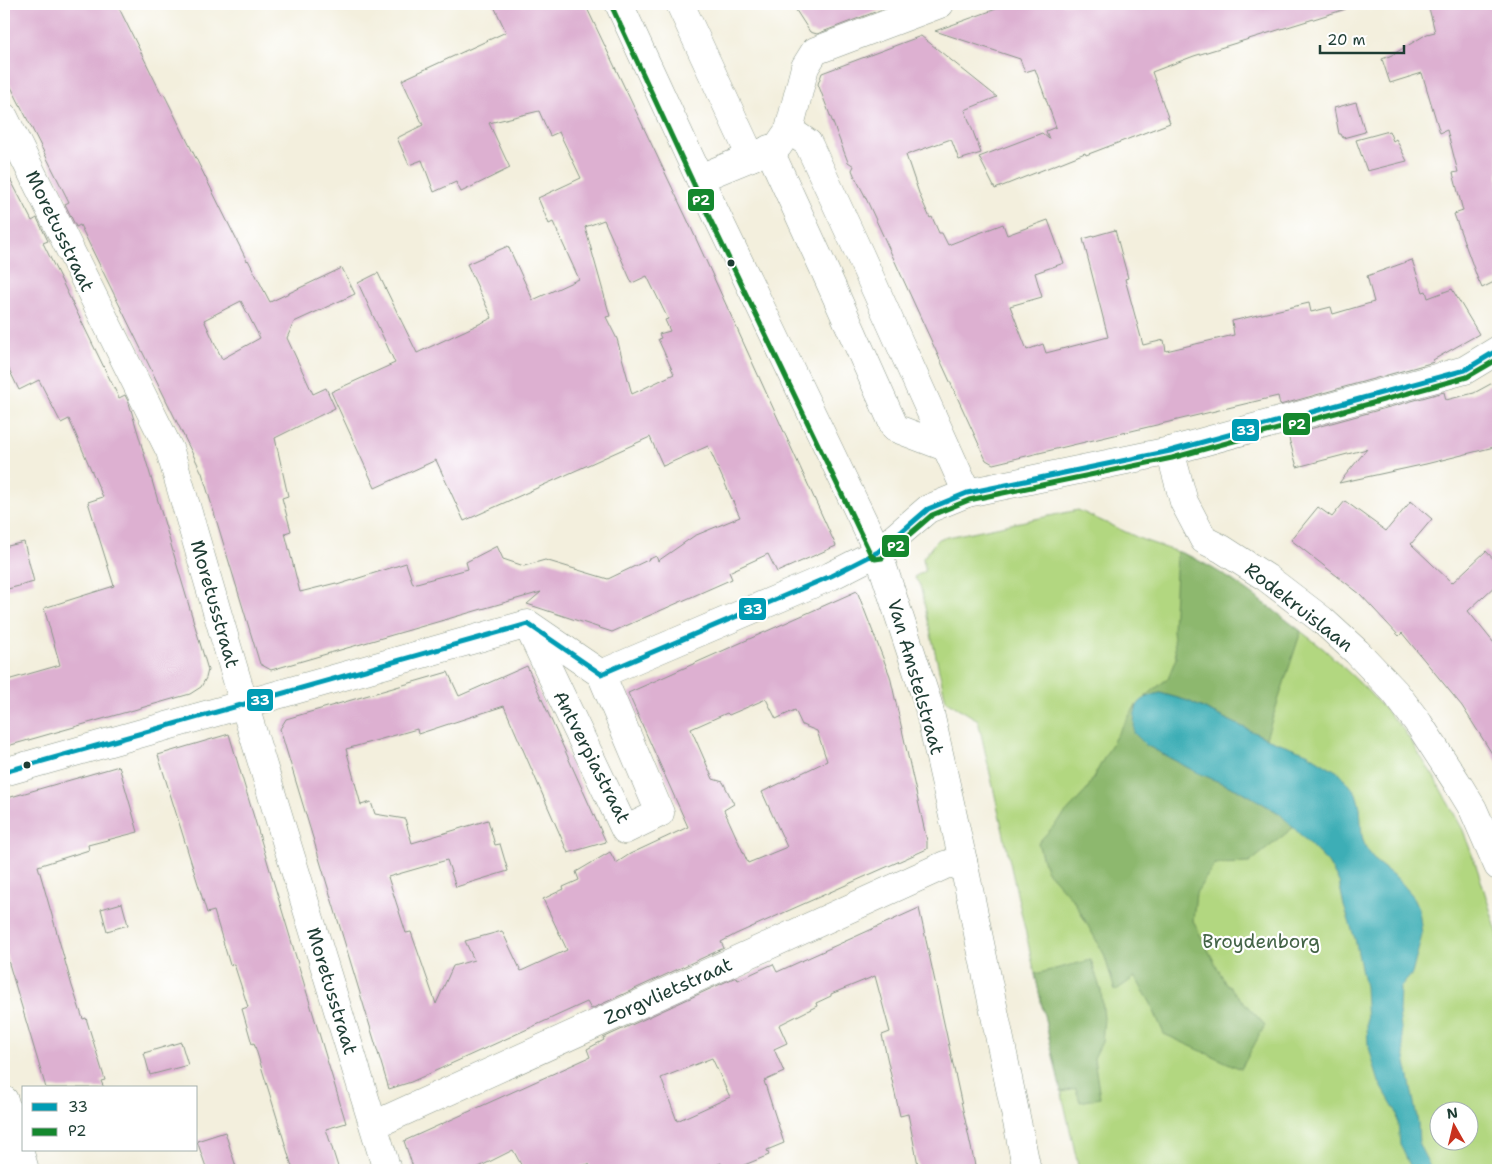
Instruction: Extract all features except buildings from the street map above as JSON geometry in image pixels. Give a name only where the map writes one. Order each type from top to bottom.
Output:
[{"type":"street","name":"Van Amstelstraat","points":[[619,4],[716,214],[878,552],[928,704],[963,861],[1027,1170]]},
{"type":"street","points":[[680,4],[824,269],[894,428],[946,447]]},
{"type":"street","points":[[700,178],[778,146],[789,130],[805,67],[815,51],[940,4]]},
{"type":"street","name":"Moretusstraat","points":[[4,117],[170,451],[244,704],[387,1170]]},
{"type":"street","points":[[789,130],[808,144],[967,493]]},
{"type":"street","points":[[824,269],[860,255]]},
{"type":"street","points":[[4,772],[528,624],[601,674],[831,576],[878,552],[928,508],[967,493],[1170,450],[1465,370],[1498,350]]},
{"type":"street","name":"Rodekruislaan","points":[[1170,450],[1184,502],[1204,540],[1222,549],[1267,578],[1322,620],[1357,652],[1395,692],[1419,724],[1473,809],[1498,866]]},
{"type":"street","name":"Antverpiastraat","points":[[528,624],[625,830],[660,813],[601,674]]},
{"type":"street","name":"Zorgvlietstraat","points":[[374,1125],[945,865],[963,861]]},
{"type":"street","points":[[4,1100],[25,1170]]},
{"type":"green space","name":"Broydenborg","points":[[1078,510],[1143,540],[1192,557],[1232,580],[1325,650],[1364,687],[1403,729],[1434,777],[1463,830],[1498,935],[1498,1170],[1079,1170],[978,720],[946,701],[920,585],[914,577],[925,571],[923,558],[938,539]]},
{"type":"green space","points":[[1177,551],[1226,576],[1301,631],[1266,738],[1188,701],[1160,693],[1145,697],[1168,678],[1176,658],[1173,630]]},
{"type":"green space","points":[[1136,705],[1135,718],[1146,745],[1196,772],[1245,793],[1279,813],[1294,827],[1249,863],[1215,864],[1196,893],[1193,921],[1225,982],[1265,1025],[1241,1069],[1164,1034],[1150,1002],[1135,977],[1115,991],[1104,954],[1074,901],[1046,870],[1038,843],[1086,791],[1115,738]]},
{"type":"green space","points":[[1091,960],[1101,991],[1104,1018],[1102,1042],[1094,1058],[1100,1098],[1080,1102],[1076,1089],[1061,1092],[1035,974]]},
{"type":"water","points":[[1160,693],[1188,701],[1266,738],[1307,753],[1341,774],[1356,793],[1360,807],[1362,836],[1365,846],[1375,861],[1398,879],[1413,896],[1419,909],[1422,935],[1412,974],[1400,988],[1399,1012],[1404,1052],[1418,1123],[1419,1145],[1432,1170],[1412,1170],[1400,1144],[1397,1113],[1379,1082],[1368,1044],[1365,987],[1355,939],[1344,906],[1339,882],[1328,863],[1279,813],[1245,793],[1196,772],[1146,745],[1134,733],[1137,706],[1145,699]]},
{"type":"transit line","name":"P2","points":[[612,7],[709,217],[871,555],[875,559],[882,558],[932,515],[969,500],[1172,458],[1467,377],[1498,359]]},
{"type":"transit line","name":"33","points":[[4,772],[528,624],[601,674],[831,576],[878,552],[928,509],[967,493],[1170,451],[1465,370],[1498,350]]}]
